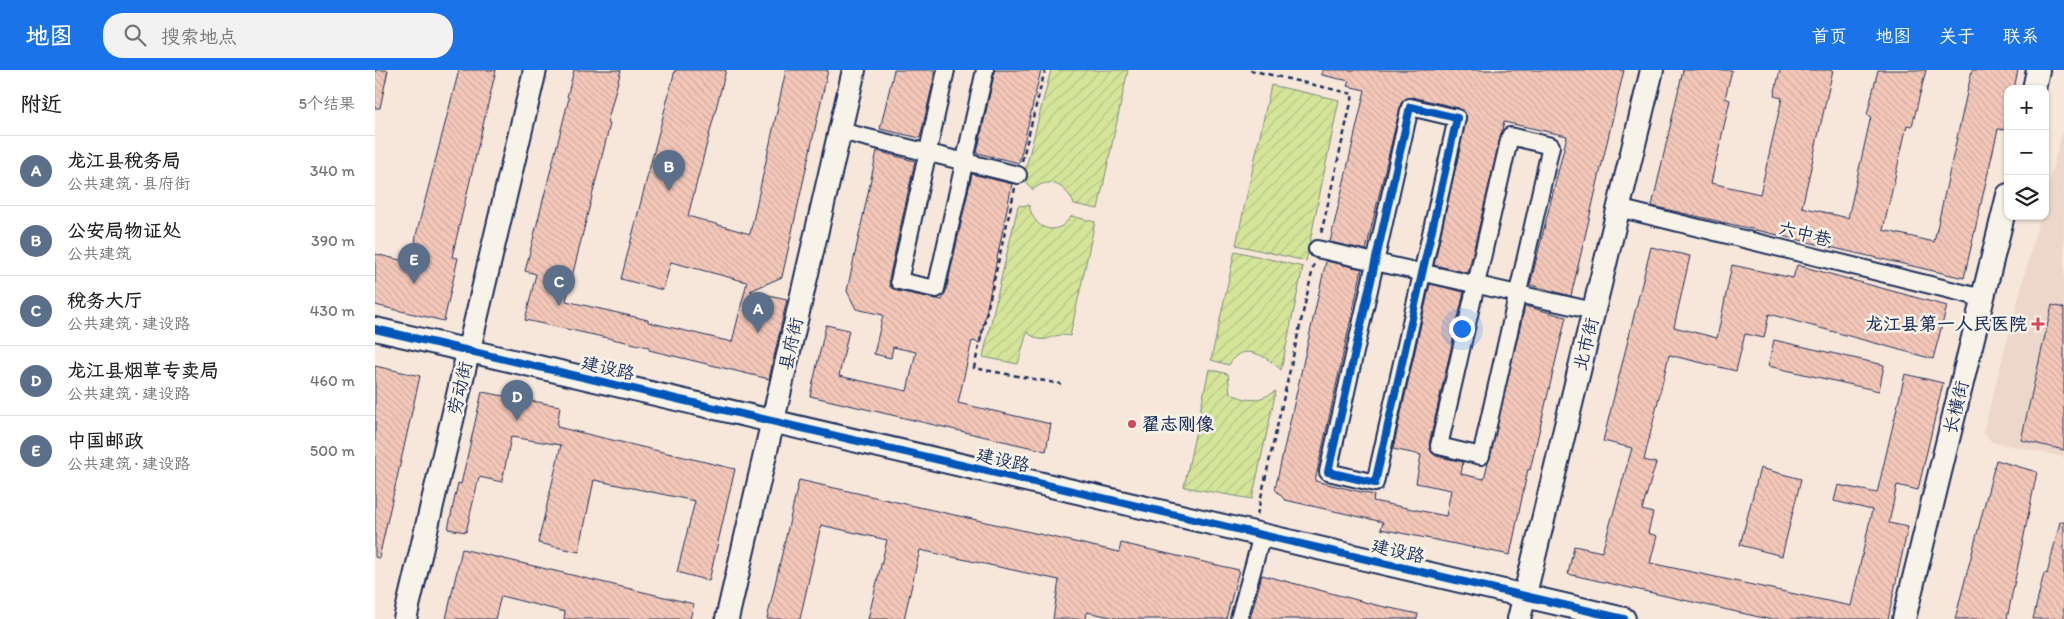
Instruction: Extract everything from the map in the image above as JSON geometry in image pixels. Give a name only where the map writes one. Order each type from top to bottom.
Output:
[{"type":"street","name":"劳动街","points":[[405,619],[535,70]]},
{"type":"street","name":"县府街","points":[[727,619],[854,70]]},
{"type":"street","points":[[946,70],[899,281],[936,289],[985,70]]},
{"type":"street","name":"北市街","points":[[1519,619],[1652,70]]},
{"type":"street","points":[[2035,85],[2038,70]]},
{"type":"street","points":[[1410,107],[1457,118],[1423,273],[1375,483],[1328,472],[1410,107]]},
{"type":"street","points":[[840,131],[965,160],[1018,175]]},
{"type":"street","points":[[1510,136],[1551,146],[1519,294],[1481,456],[1439,446],[1510,136]]},
{"type":"street","name":"六中巷","points":[[1619,208],[1983,298]]},
{"type":"street","name":"长横街","points":[[1904,619],[2004,211]]},
{"type":"street","points":[[1317,249],[1594,311]]},
{"type":"street","name":"建设路","points":[[375,329],[1624,619]]},
{"type":"street","points":[[1239,619],[1257,534]]},
{"type":"path","points":[[1045,70],[1018,175],[974,368],[1061,384]]},
{"type":"path","points":[[1250,70],[1353,94],[1317,249],[1257,534]]},
{"type":"shaded area","name":"龙江县第一人民医院","points":[[2064,126],[2064,457],[1992,442],[1983,432],[2039,220],[2049,220],[2049,181]]},
{"type":"green space","points":[[1051,70],[1128,70],[1098,209],[1074,204],[1067,192],[1051,183],[1045,183],[1033,190],[1023,179]]},
{"type":"green space","points":[[1271,85],[1339,100],[1306,261],[1236,245]]},
{"type":"green space","points":[[1029,205],[1030,211],[1039,224],[1048,229],[1062,226],[1072,216],[1095,222],[1070,336],[1063,335],[1039,339],[1027,332],[1018,364],[983,357],[1018,206]]},
{"type":"green space","points":[[1235,251],[1303,267],[1281,370],[1269,360],[1255,353],[1240,353],[1229,365],[1211,360]]},
{"type":"green space","points":[[1209,369],[1228,374],[1230,393],[1243,398],[1259,399],[1276,391],[1252,499],[1184,487]]},
{"type":"building","points":[[375,70],[388,70],[380,108],[375,108]]},
{"type":"building","points":[[459,70],[496,70],[452,257],[458,258],[444,321],[375,305],[375,254],[413,263],[416,235]]},
{"type":"building","points":[[574,70],[621,70],[607,123],[610,124],[566,301],[732,342],[747,282],[671,262],[663,290],[621,279],[675,70],[726,70],[688,216],[750,234],[786,70],[828,70],[782,277],[750,291],[787,299],[769,379],[649,350],[649,347],[525,320],[536,274],[525,271],[569,98],[567,97]]},
{"type":"building","points":[[894,70],[936,70],[920,138],[880,129]]},
{"type":"building","points":[[995,70],[1041,70],[1019,163],[977,153]]},
{"type":"building","points":[[1322,70],[1624,70],[1571,296],[1530,285],[1567,136],[1504,122],[1468,273],[1434,265],[1467,116],[1459,108],[1412,97],[1407,98],[1401,103],[1366,250],[1330,242],[1365,90],[1347,86],[1349,81],[1322,75]]},
{"type":"building","points":[[1683,70],[1732,70],[1725,98],[1730,100],[1711,183],[1760,194],[1782,98],[1774,96],[1780,70],[1833,70],[1802,207],[1848,218],[1871,116],[1867,115],[1878,70],[1926,70],[1912,126],[1907,125],[1883,230],[1934,242],[1972,70],[2018,70],[2015,85],[2004,85],[2004,130],[1998,129],[1964,278],[1652,206]]},
{"type":"building","points":[[877,151],[915,161],[889,279],[890,287],[897,291],[942,300],[946,291],[972,174],[1012,184],[980,343],[972,341],[958,403],[1051,424],[1046,451],[810,396],[826,325],[849,330],[839,376],[907,391],[916,352],[893,347],[891,358],[874,354],[883,315],[856,309],[847,291]]},
{"type":"building","points":[[1651,247],[1690,256],[1674,327],[1717,338],[1732,265],[1793,278],[1797,265],[1947,306],[1933,359],[1769,314],[1764,338],[1745,334],[1736,371],[1669,355],[1644,460],[1656,463],[1642,510],[1653,513],[1648,533],[1657,536],[1650,563],[1851,606],[1872,510],[1834,501],[1838,485],[1877,493],[1905,374],[1943,383],[1918,490],[1897,485],[1889,523],[1908,527],[1888,619],[1768,619],[1568,574],[1574,546],[1602,552],[1632,448],[1603,441]]},
{"type":"building","points":[[1326,261],[1362,269],[1315,481],[1374,495],[1373,501],[1446,516],[1451,490],[1416,483],[1421,455],[1393,449],[1430,284],[1464,292],[1429,444],[1432,453],[1436,456],[1463,462],[1461,474],[1484,479],[1525,306],[1566,317],[1530,470],[1528,469],[1510,555],[1381,529],[1383,522],[1285,500],[1275,489]]},
{"type":"building","points":[[2052,305],[2064,308],[2064,450],[2021,440]]},
{"type":"building","points":[[1774,340],[1884,365],[1879,391],[1768,366]]},
{"type":"building","points":[[375,366],[420,376],[379,558],[375,557]]},
{"type":"building","points":[[482,392],[560,406],[557,427],[735,469],[709,581],[677,572],[695,501],[594,480],[579,552],[538,543],[561,445],[511,437],[502,482],[479,477],[466,532],[448,529],[458,483],[461,484]]},
{"type":"building","points":[[1996,460],[2037,472],[2007,619],[1955,619]]},
{"type":"building","points":[[1760,468],[1801,479],[1782,556],[1740,545]]},
{"type":"building","points":[[799,480],[1119,552],[1121,543],[1239,570],[1226,619],[1120,619],[1087,612],[1086,619],[1053,619],[1059,580],[920,550],[904,619],[868,619],[887,540],[821,525],[800,619],[767,619]]},
{"type":"building","points":[[2060,522],[2064,522],[2064,619],[2033,619],[2044,573],[2047,574]]},
{"type":"building","points":[[462,549],[694,604],[690,619],[564,619],[565,612],[501,596],[495,619],[446,619]]},
{"type":"building","points":[[1262,575],[1418,614],[1417,619],[1250,619]]},
{"type":"cycle path","points":[[1410,107],[1457,118],[1375,483],[1328,472],[1410,107]]},
{"type":"cycle path","points":[[375,329],[1624,619]]},
{"type":"place","name":"公安局物证处","points":[[669,191]]},
{"type":"place","name":"中国邮政","points":[[414,284]]},
{"type":"place","name":"税务大厅","points":[[559,306]]},
{"type":"place","name":"龙江县第一人民医院","points":[[2038,324]]},
{"type":"place","name":"龙江县税务局","points":[[758,333]]},
{"type":"place","name":"龙江县烟草专卖局","points":[[517,421]]},
{"type":"place","name":"翟志刚像","points":[[1132,424]]}]
